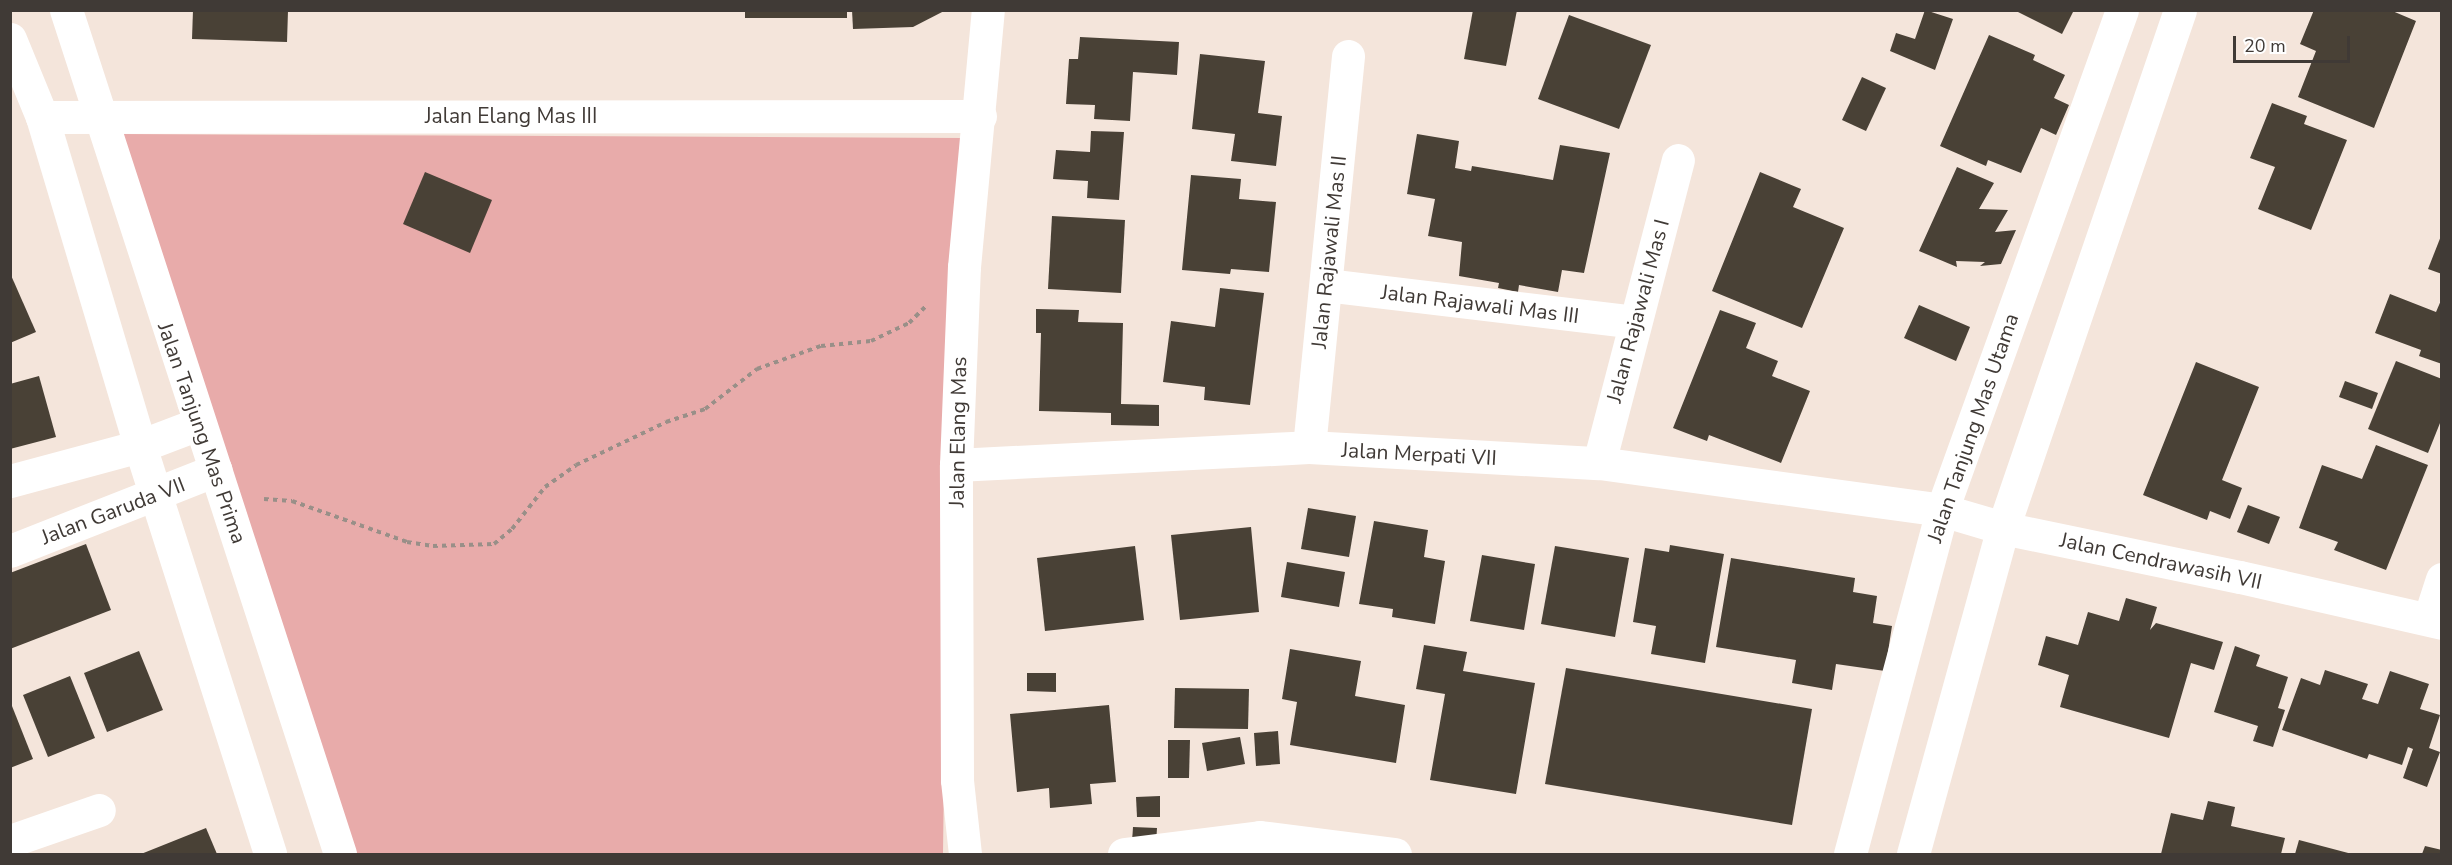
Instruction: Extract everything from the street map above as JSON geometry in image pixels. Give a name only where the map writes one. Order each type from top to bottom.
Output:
[{"type":"street","name":"Jalan Tanjung Mas Prima","points":[[66,10],[198,424],[216,470],[340,855]]},
{"type":"street","name":"Jalan Elang Mas","points":[[965,855],[957,780],[956,465],[964,267],[980,116],[988,10]]},
{"type":"street","name":"Jalan Tanjung Mas Utama","points":[[1850,855],[1942,510],[2122,10]]},
{"type":"street","points":[[1913,855],[2003,528],[2180,10]]},
{"type":"street","points":[[10,39],[42,117],[140,446],[270,855]]},
{"type":"street","name":"Jalan Rajawali Mas II","points":[[1309,447],[1348,56]]},
{"type":"street","name":"Jalan Elang Mas III","points":[[42,117],[980,116]]},
{"type":"street","name":"Jalan Rajawali Mas I","points":[[1599,463],[1678,160]]},
{"type":"street","name":"Jalan Rajawali Mas III","points":[[1326,285],[1635,322]]},
{"type":"street","points":[[10,481],[140,446],[198,424]]},
{"type":"street","name":"Jalan Merpati VII","points":[[956,465],[1309,447],[1599,463],[1880,503]]},
{"type":"street","name":"Jalan Garuda VII","points":[[10,551],[216,470]]},
{"type":"street","name":"Jalan Cendrawasih VII","points":[[1880,503],[1942,510],[2003,528],[2435,621]]},
{"type":"street","points":[[2435,621],[2442,579]]},
{"type":"street","points":[[10,841],[99,810]]},
{"type":"street","points":[[1124,855],[1260,837],[1395,855]]},
{"type":"path","points":[[228,507],[266,499],[292,501],[407,542],[433,546],[494,544],[512,529],[544,487],[576,465],[666,422],[705,409],[757,369],[821,346],[871,341],[909,323],[964,267]]},
{"type":"shaded area","points":[[120,134],[964,138],[948,468],[943,854],[357,854]]},
{"type":"building","points":[[193,10],[288,10],[287,42],[192,39]]},
{"type":"building","points":[[745,10],[847,10],[847,18],[745,18]]},
{"type":"building","points":[[852,10],[946,10],[913,27],[853,29]]},
{"type":"building","points":[[1473,10],[1517,10],[1506,66],[1464,59]]},
{"type":"building","points":[[1925,10],[1953,19],[1935,70],[1890,51],[1896,33],[1915,39]]},
{"type":"building","points":[[2014,10],[2074,10],[2062,34]]},
{"type":"building","points":[[2314,10],[2390,10],[2416,21],[2374,128],[2298,97],[2316,51],[2300,44]]},
{"type":"building","points":[[1569,15],[1651,45],[1619,129],[1538,99]]},
{"type":"building","points":[[1989,35],[2035,55],[2033,60],[2065,75],[2054,98],[2069,105],[2056,135],[2041,128],[2021,173],[1988,160],[1986,166],[1940,146]]},
{"type":"building","points":[[1080,37],[1179,42],[1177,75],[1133,72],[1130,121],[1094,119],[1095,105],[1066,104],[1069,59],[1078,59]]},
{"type":"building","points":[[1200,54],[1265,61],[1258,113],[1282,116],[1276,166],[1231,161],[1235,134],[1192,129]]},
{"type":"building","points":[[1862,77],[1886,88],[1866,131],[1842,120]]},
{"type":"building","points":[[2272,103],[2307,116],[2304,124],[2347,140],[2311,230],[2258,209],[2275,167],[2250,158]]},
{"type":"building","points":[[1091,131],[1124,132],[1119,200],[1087,198],[1088,181],[1053,179],[1056,150],[1090,152]]},
{"type":"building","points":[[1417,134],[1459,141],[1455,168],[1471,171],[1472,166],[1553,180],[1560,145],[1610,153],[1584,273],[1562,270],[1558,292],[1519,285],[1518,292],[1498,288],[1499,283],[1459,276],[1462,242],[1428,236],[1435,199],[1407,194]]},
{"type":"building","points":[[1957,167],[1994,183],[1979,209],[2008,210],[1995,232],[2016,230],[2001,264],[1980,266],[1985,262],[1956,261],[1957,267],[1919,251]]},
{"type":"building","points":[[425,172],[492,200],[470,253],[403,224]]},
{"type":"building","points":[[1760,172],[1801,189],[1793,207],[1844,228],[1802,328],[1712,291]]},
{"type":"building","points":[[1191,175],[1241,179],[1239,199],[1276,202],[1269,272],[1231,269],[1230,274],[1182,270]]},
{"type":"building","points":[[1052,216],[1125,220],[1121,293],[1048,289]]},
{"type":"building","points":[[2442,236],[2442,274],[2428,269]]},
{"type":"building","points":[[10,273],[36,332],[10,343]]},
{"type":"building","points":[[1220,288],[1264,293],[1250,405],[1204,400],[1205,387],[1163,382],[1171,321],[1215,327]]},
{"type":"building","points":[[2390,294],[2436,312],[2442,298],[2442,364],[2419,356],[2421,350],[2375,333]]},
{"type":"building","points":[[1919,305],[1970,327],[1956,361],[1904,338]]},
{"type":"building","points":[[1036,309],[1079,310],[1078,322],[1123,323],[1121,404],[1159,405],[1159,426],[1111,425],[1111,413],[1039,411],[1041,333],[1036,333]]},
{"type":"building","points":[[1720,310],[1756,323],[1746,348],[1778,361],[1772,376],[1810,391],[1781,463],[1709,435],[1707,441],[1673,428]]},
{"type":"building","points":[[2396,361],[2442,379],[2442,418],[2428,453],[2368,429]]},
{"type":"building","points":[[2196,362],[2259,387],[2222,480],[2242,488],[2230,519],[2210,511],[2207,520],[2143,495]]},
{"type":"building","points":[[39,376],[56,437],[10,449],[10,384]]},
{"type":"building","points":[[2345,381],[2378,393],[2372,409],[2339,397]]},
{"type":"building","points":[[2376,445],[2428,465],[2386,570],[2334,550],[2338,542],[2299,528],[2322,465],[2362,479]]},
{"type":"building","points":[[2248,505],[2280,517],[2269,544],[2237,532]]},
{"type":"building","points":[[1308,508],[1356,516],[1349,557],[1301,549]]},
{"type":"building","points":[[1374,521],[1428,530],[1424,557],[1445,561],[1435,624],[1392,617],[1393,609],[1359,604]]},
{"type":"building","points":[[1251,527],[1259,612],[1180,620],[1171,535]]},
{"type":"building","points":[[86,544],[111,610],[10,649],[10,573]]},
{"type":"building","points":[[1670,545],[1724,554],[1705,663],[1651,654],[1656,626],[1633,622],[1645,548],[1669,552]]},
{"type":"building","points":[[1135,546],[1144,620],[1045,631],[1037,558]]},
{"type":"building","points":[[1555,546],[1629,558],[1615,637],[1541,624]]},
{"type":"building","points":[[1482,555],[1535,564],[1524,630],[1470,621]]},
{"type":"building","points":[[1731,558],[1855,578],[1853,592],[1877,596],[1873,623],[1892,626],[1885,671],[1836,664],[1832,690],[1792,683],[1796,660],[1716,647]]},
{"type":"building","points":[[1287,562],[1345,572],[1339,607],[1281,597]]},
{"type":"building","points":[[2126,598],[2157,607],[2150,630],[2156,623],[2223,642],[2214,670],[2191,663],[2169,738],[2060,707],[2069,675],[2038,665],[2046,636],[2078,645],[2088,612],[2119,621]]},
{"type":"building","points":[[1424,645],[1467,652],[1463,671],[1535,683],[1516,794],[1430,780],[1445,694],[1416,689]]},
{"type":"building","points":[[2235,646],[2260,655],[2256,666],[2288,677],[2278,708],[2285,710],[2273,747],[2253,741],[2258,726],[2214,712]]},
{"type":"building","points":[[1290,649],[1361,661],[1355,696],[1405,705],[1396,763],[1290,745],[1297,702],[1282,699]]},
{"type":"building","points":[[139,651],[163,710],[107,732],[84,673]]},
{"type":"building","points":[[1566,668],[1812,709],[1792,825],[1545,784]]},
{"type":"building","points":[[2325,670],[2368,684],[2362,699],[2378,704],[2390,671],[2429,684],[2420,709],[2440,715],[2429,748],[2440,752],[2427,787],[2403,778],[2413,749],[2408,747],[2402,765],[2369,754],[2367,759],[2282,730],[2301,678],[2320,685]]},
{"type":"building","points":[[1027,673],[1056,673],[1056,692],[1027,691]]},
{"type":"building","points":[[70,676],[95,738],[48,757],[23,695]]},
{"type":"building","points":[[1175,688],[1249,689],[1248,729],[1174,728]]},
{"type":"building","points":[[10,701],[33,759],[10,768]]},
{"type":"building","points":[[1109,705],[1116,782],[1090,784],[1092,804],[1050,808],[1049,788],[1017,792],[1010,714]]},
{"type":"building","points":[[1278,731],[1280,764],[1256,766],[1254,733]]},
{"type":"building","points":[[1240,737],[1245,764],[1207,771],[1202,743]]},
{"type":"building","points":[[1168,740],[1190,740],[1189,778],[1168,778]]},
{"type":"building","points":[[1160,796],[1160,817],[1137,817],[1136,797]]},
{"type":"building","points":[[2208,801],[2235,807],[2231,826],[2285,838],[2281,854],[2161,854],[2171,813],[2203,820]]},
{"type":"building","points":[[1133,827],[1157,828],[1156,843],[1132,842]]},
{"type":"building","points":[[206,828],[217,854],[141,854]]},
{"type":"building","points":[[2299,840],[2352,854],[2295,854]]},
{"type":"building","points":[[2425,846],[2442,850],[2442,854],[2422,854]]}]
